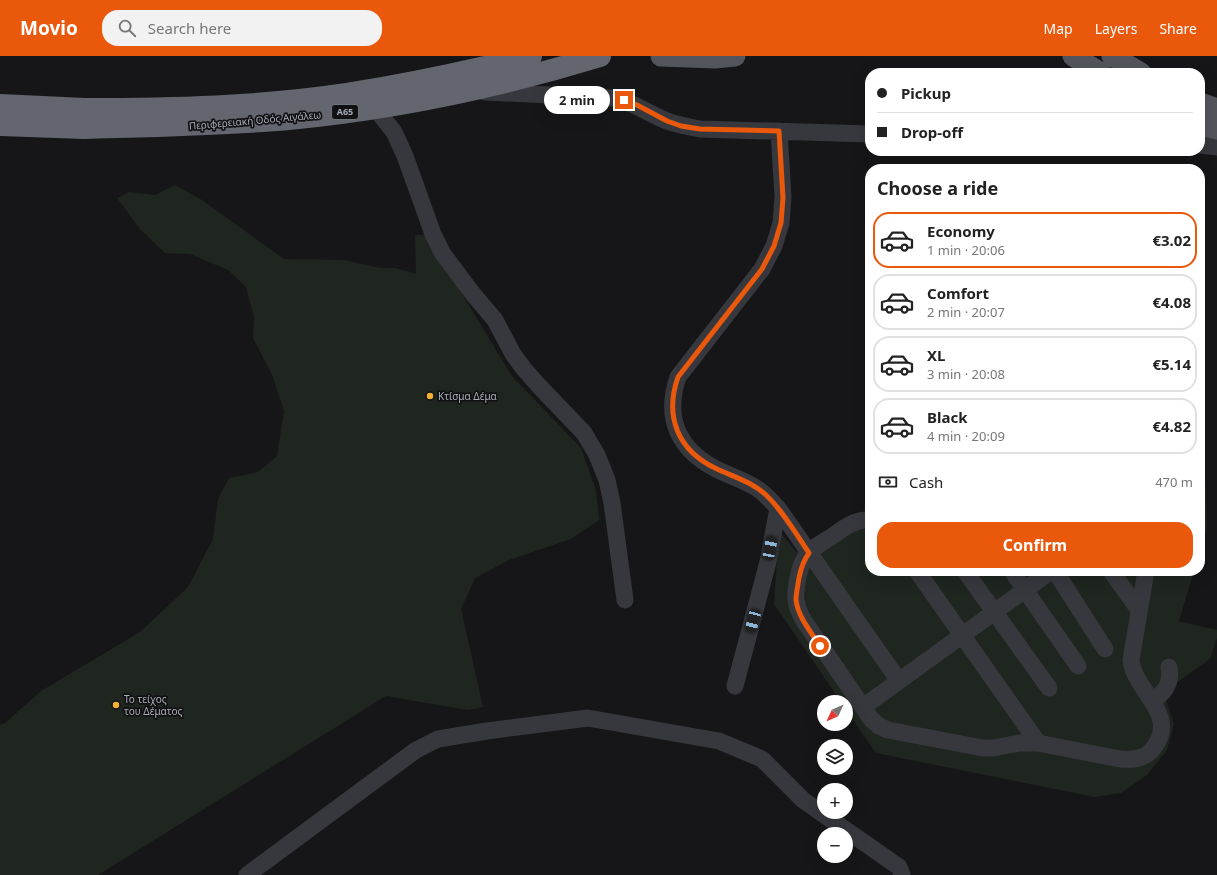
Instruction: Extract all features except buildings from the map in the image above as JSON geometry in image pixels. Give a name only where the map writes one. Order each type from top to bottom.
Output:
[{"type":"highway","name":"Περιφερειακή Οδός Αιγάλεω","points":[[0,125],[84,119],[172,109],[231,106],[346,94],[399,85],[531,56]]},
{"type":"highway","name":"Περιφερειακή Οδός Αιγάλεω","points":[[0,105],[84,119],[232,123],[291,119],[404,103],[465,91],[520,78],[600,56]]},
{"type":"main road","points":[[661,56],[715,58],[735,56]]},
{"type":"main road","points":[[1073,56],[1093,68]]},
{"type":"main road","points":[[1112,56],[1132,68]]},
{"type":"main road","points":[[1205,105],[1217,109]]},
{"type":"main road","points":[[1205,126],[1217,129]]},
{"type":"street","points":[[625,600],[612,503],[607,480],[597,455],[584,433],[524,369],[513,354],[495,320],[468,288],[443,254],[433,234],[405,156],[394,132],[358,86],[612,98],[624,100],[637,105],[653,115],[681,126],[700,129],[865,134]]},
{"type":"street","points":[[779,131],[783,198],[781,223],[774,246],[762,269],[678,377],[673,390],[672,407],[676,427],[682,441],[691,451],[716,469],[753,486],[778,508],[899,681]]},
{"type":"street","points":[[1205,146],[1217,147]]},
{"type":"street","points":[[735,686],[768,562],[778,508]]},
{"type":"street","points":[[865,520],[850,524],[809,553],[804,559],[801,567],[796,600],[804,621],[863,707],[878,726],[888,730],[983,748],[993,748],[1019,743],[1038,743],[1120,759],[1140,759],[1154,748],[1159,741],[1162,732],[1162,722],[1158,712],[1138,681],[1132,666],[1132,651],[1145,576]]},
{"type":"street","points":[[921,576],[1038,743]]},
{"type":"street","points":[[969,576],[1049,688]]},
{"type":"street","points":[[1015,576],[1078,666]]},
{"type":"street","points":[[863,707],[1044,576]]},
{"type":"street","points":[[1058,576],[1106,649]]},
{"type":"street","points":[[1115,576],[1139,610]]},
{"type":"street","points":[[1152,701],[1160,696],[1166,689],[1170,674],[1169,667]]},
{"type":"street","points":[[247,875],[416,750],[438,740],[486,731],[588,718],[719,741],[762,759],[803,800],[899,867],[902,875]]},
{"type":"shaded area","points":[[175,185],[202,200],[284,259],[344,260],[380,268],[396,268],[416,274],[415,235],[427,235],[512,376],[581,448],[596,490],[599,520],[571,539],[509,560],[475,578],[461,609],[483,707],[468,710],[386,696],[98,875],[0,875],[0,725],[5,723],[41,691],[140,632],[188,587],[213,539],[218,499],[229,478],[258,472],[277,456],[284,411],[272,375],[253,338],[254,317],[246,287],[228,270],[190,254],[165,253],[140,229],[117,198],[129,192],[155,195]]},
{"type":"shaded area","points":[[1205,487],[1206,489],[1207,527],[1205,534]]},
{"type":"shaded area","points":[[865,512],[865,576],[1192,576],[1179,621],[1217,630],[1217,638],[1210,659],[1176,683],[1166,700],[1174,724],[1167,750],[1147,775],[1121,793],[1095,797],[876,753],[853,720],[853,695],[836,695],[774,604],[779,530],[796,552],[847,517]]},
{"type":"place","name":"Κτίσμα Δέμα","points":[[430,396]]},
{"type":"place","name":"Το τείχος του Δέματος","points":[[116,705]]},
{"type":"route","points":[[624,100],[637,105],[653,115],[681,126],[700,129],[779,131],[783,198],[781,223],[774,246],[762,269],[687,363],[678,377],[673,390],[672,407],[676,427],[682,441],[691,451],[700,459],[716,469],[738,478],[753,486],[765,495],[778,508],[809,553],[804,559],[801,567],[796,600],[804,621],[820,646]]}]
